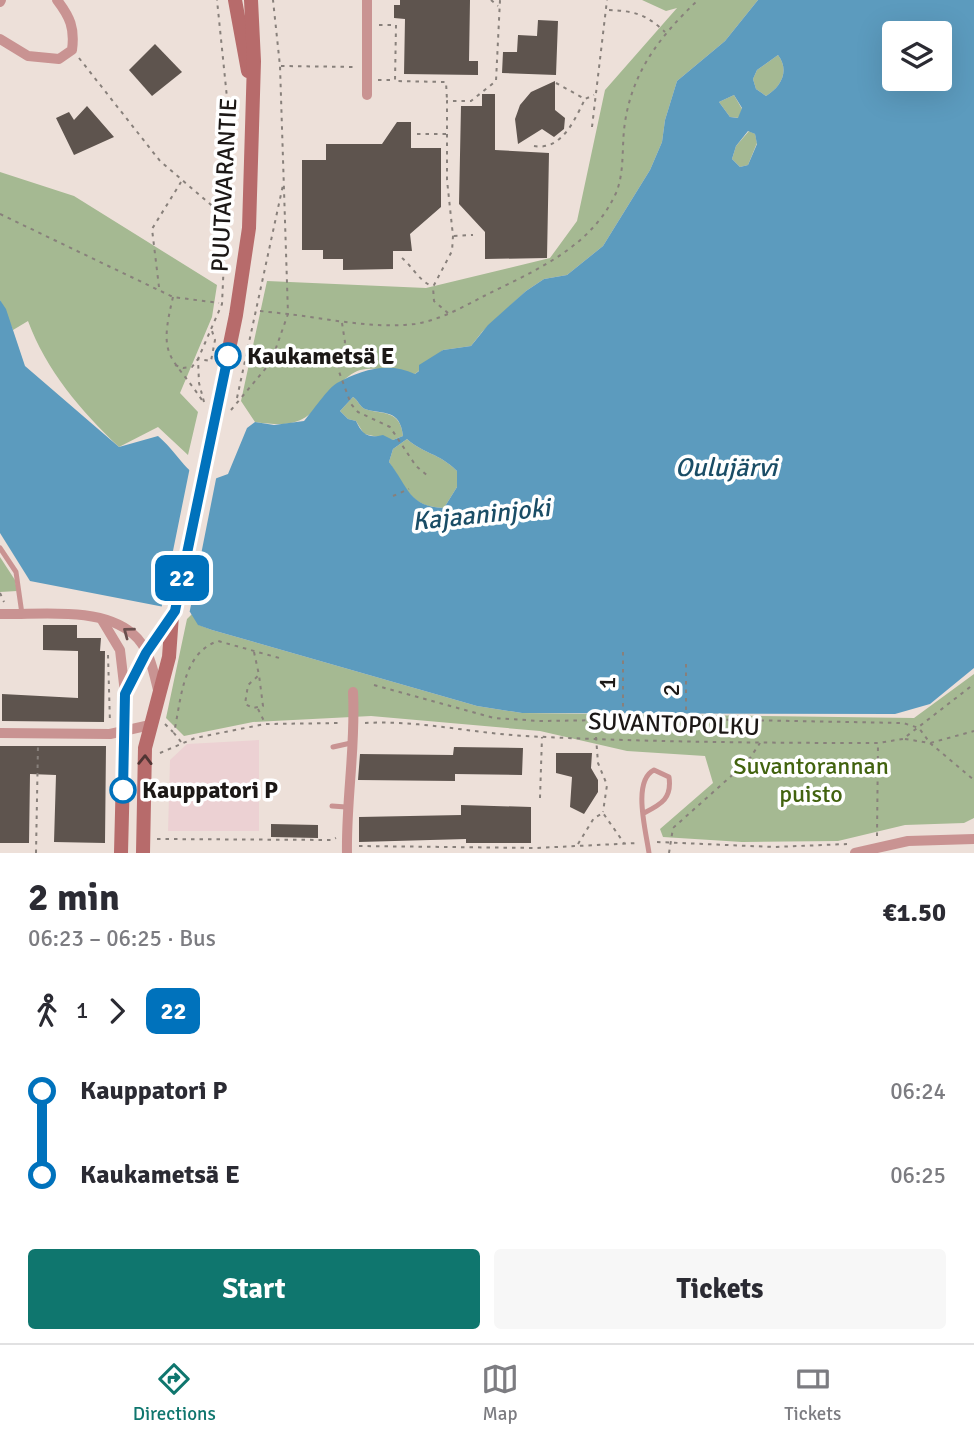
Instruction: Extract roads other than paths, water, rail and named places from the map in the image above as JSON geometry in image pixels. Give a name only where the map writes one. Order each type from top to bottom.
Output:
[{"type":"main road","name":"PUUTAVARANTIE","points":[[235,0],[252,86]]},
{"type":"main road","name":"PUUTAVARANTIE","points":[[143,853],[145,748],[157,723],[173,613],[236,315],[249,228],[254,61],[251,0]]},
{"type":"main road","points":[[121,853],[123,771],[117,733],[125,694],[146,653],[173,613]]},
{"type":"street","points":[[0,39],[28,56],[59,59],[72,50],[74,32],[71,20],[57,0]]},
{"type":"street","points":[[367,0],[367,95]]},
{"type":"street","points":[[0,614],[84,615],[116,623],[134,634],[146,653],[159,696]]},
{"type":"street","points":[[102,621],[120,650],[125,694]]},
{"type":"street","points":[[347,853],[346,807],[355,723],[354,692]]},
{"type":"street","points":[[0,733],[117,733],[157,723]]},
{"type":"street","points":[[855,847],[908,841],[974,839]]},
{"type":"lane","points":[[0,548],[16,572],[22,614]]},
{"type":"lane","points":[[333,747],[351,743]]},
{"type":"lane","points":[[644,813],[664,803],[671,790],[668,777],[654,769],[647,773],[642,783],[644,813],[649,853]]},
{"type":"lane","points":[[331,806],[346,807]]},
{"type":"water","name":"Oulujärvi","points":[[758,0],[974,0],[974,668],[930,704],[895,714],[522,713],[477,706],[212,630],[198,625],[190,612],[30,581],[0,533],[0,300],[6,309],[25,366],[119,447],[158,436],[193,473],[206,482],[228,474],[247,428],[255,422],[274,425],[304,421],[329,390],[346,378],[385,368],[415,374],[419,371],[419,365],[443,350],[471,346],[488,325],[526,291],[544,279],[567,275],[603,246],[650,170],[662,142],[665,120],[677,81],[725,41]],"holes":[[[778,55],[782,61],[780,83],[766,96],[756,89],[753,79],[757,70]],[[734,95],[742,108],[738,118],[730,117],[719,102]],[[748,131],[755,134],[757,144],[748,165],[740,167],[732,159],[736,146]],[[353,397],[365,409],[394,417],[403,436],[393,440],[383,435],[369,436],[356,421],[348,419],[340,411]],[[407,439],[457,471],[457,487],[444,508],[432,507],[416,500],[389,462],[393,449]]]},
{"type":"place","name":"Kaukametsä E","points":[[228,356]]},
{"type":"place","name":"Kauppatori P","points":[[123,790]]},
{"type":"water label","name":"Kajaaninjoki","points":[[481,514]]},
{"type":"park label","name":"Suvantorannan puisto","points":[[811,780]]}]
